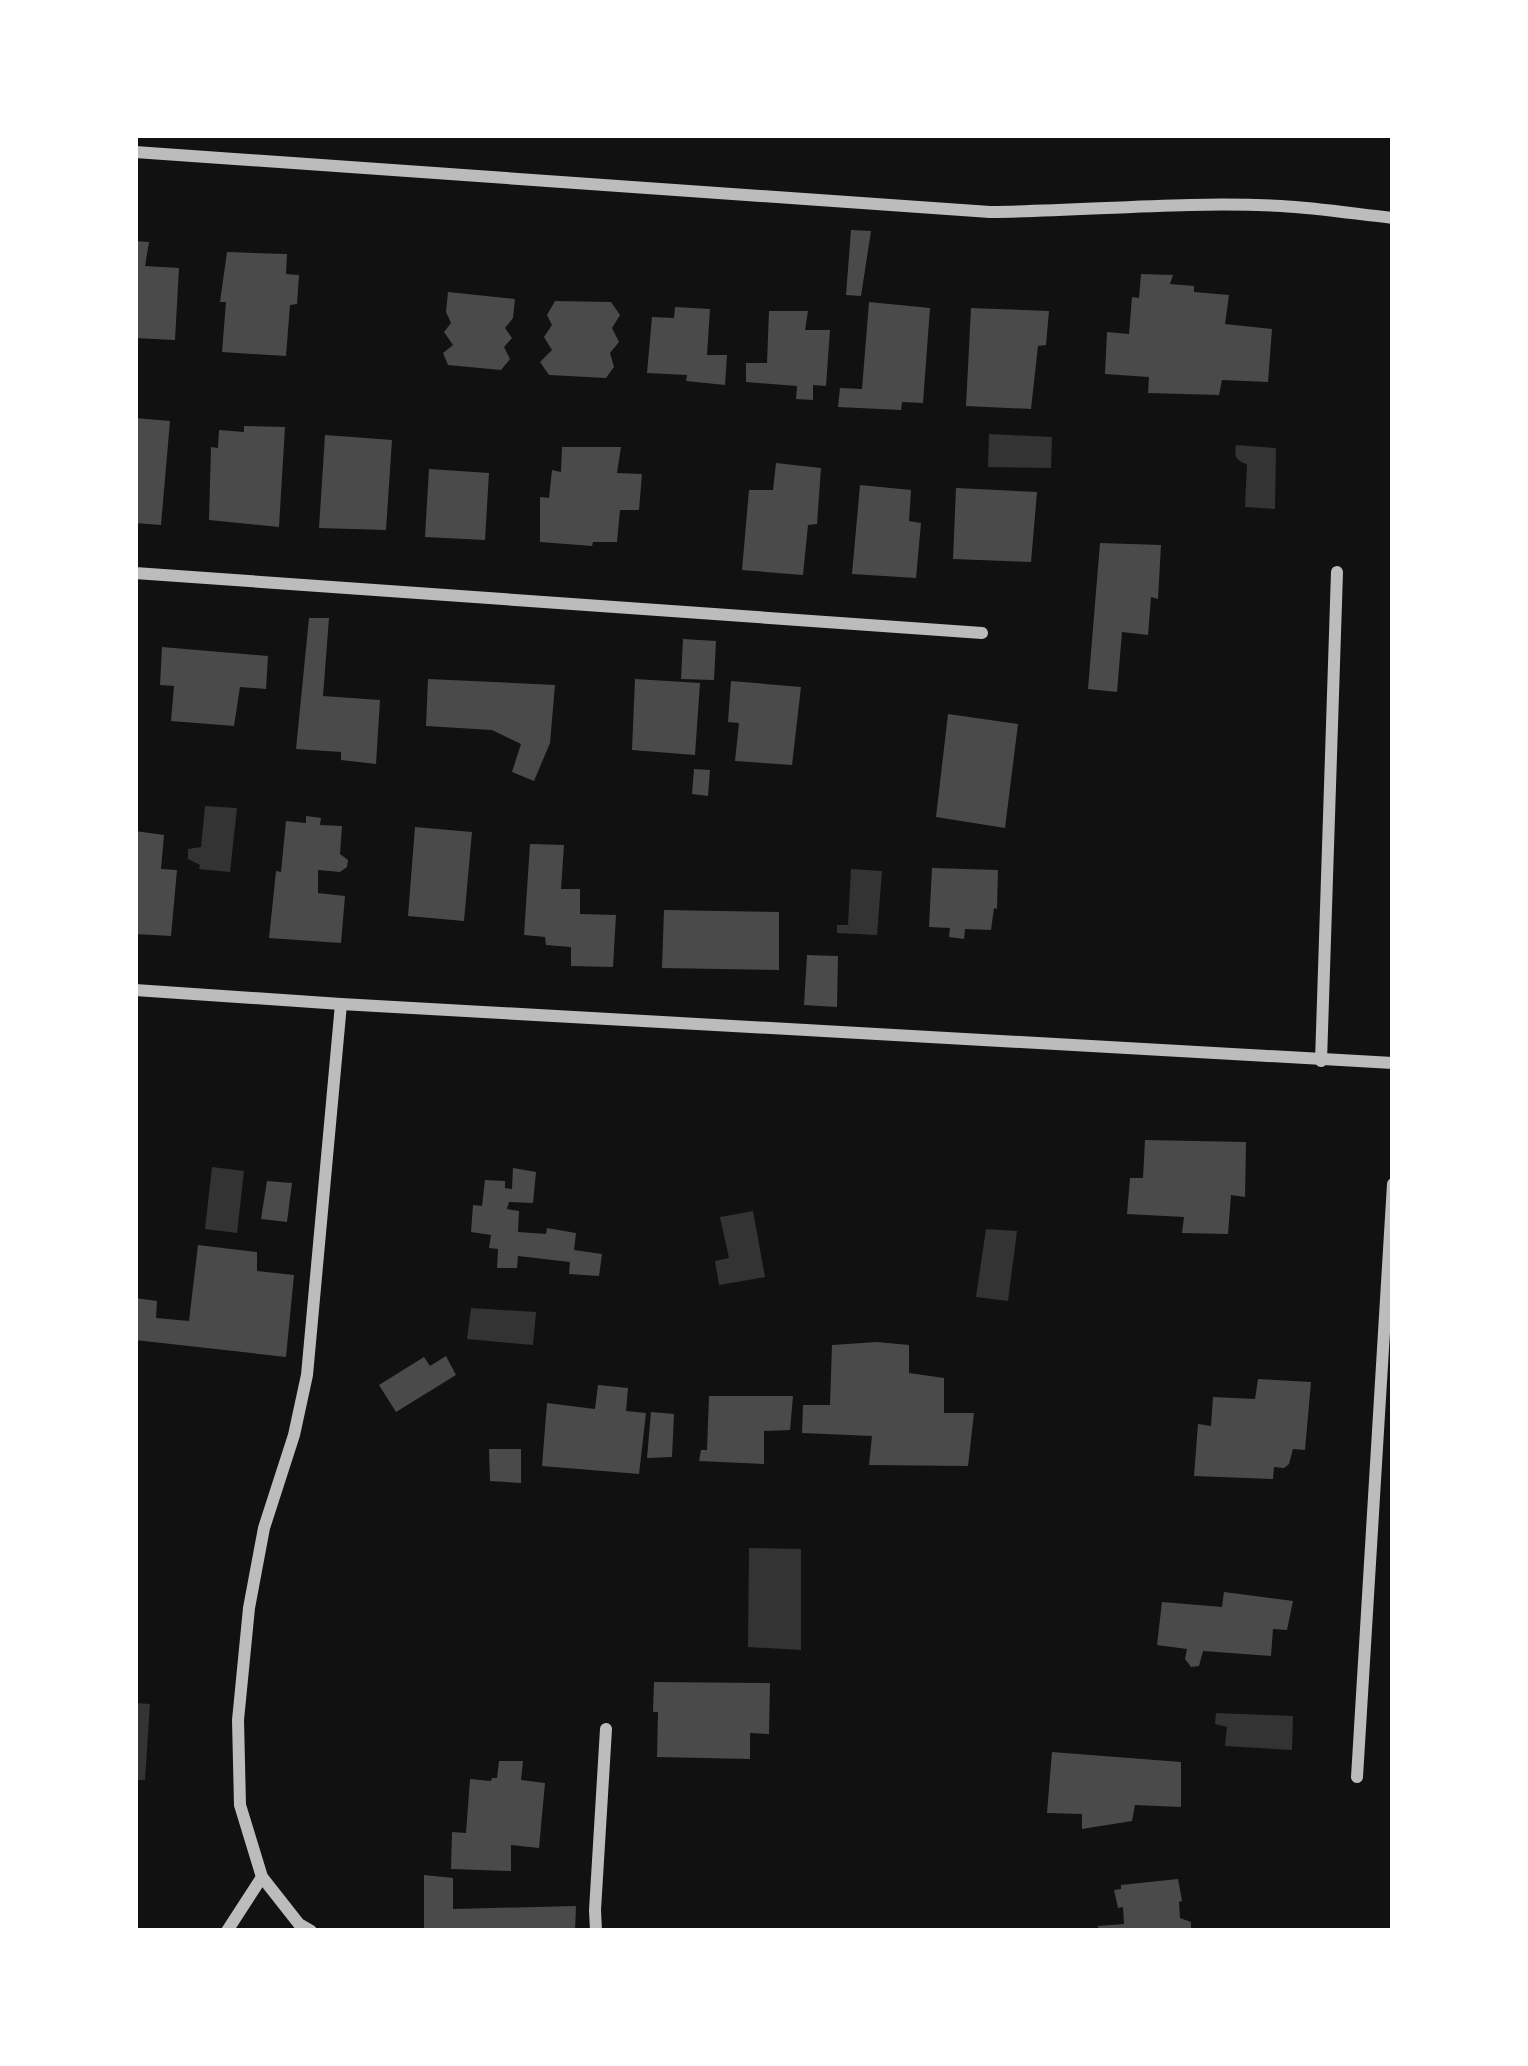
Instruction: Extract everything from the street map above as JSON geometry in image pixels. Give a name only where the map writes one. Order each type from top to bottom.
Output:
[{"type":"street","points":[[135,152],[990,212],[1281,206],[1393,218]]},
{"type":"street","points":[[1321,1061],[1337,572]]},
{"type":"street","points":[[135,573],[982,633]]},
{"type":"street","points":[[135,990],[1393,1063]]},
{"type":"street","points":[[311,1931],[299,1924],[262,1877],[240,1804],[238,1720],[249,1608],[264,1528],[307,1376],[341,1004]]},
{"type":"street","points":[[1357,1777],[1393,1184]]},
{"type":"street","points":[[596,1931],[606,1729]]},
{"type":"street","points":[[227,1931],[262,1877]]},
{"type":"shaded area","points":[[989,434],[1052,437],[1051,468],[988,467]]},
{"type":"shaded area","points":[[1236,445],[1276,448],[1275,509],[1245,507],[1247,464],[1237,457]]},
{"type":"shaded area","points":[[205,806],[237,808],[230,872],[199,869],[200,865],[188,859],[188,849],[201,847]]},
{"type":"shaded area","points":[[851,869],[882,871],[877,935],[837,933],[837,925],[848,925]]},
{"type":"shaded area","points":[[212,1167],[244,1171],[237,1233],[205,1229]]},
{"type":"shaded area","points":[[753,1211],[765,1277],[719,1285],[715,1261],[729,1258],[720,1217]]},
{"type":"shaded area","points":[[986,1229],[1017,1231],[1008,1301],[976,1297]]},
{"type":"shaded area","points":[[471,1308],[536,1312],[533,1345],[467,1339]]},
{"type":"shaded area","points":[[749,1548],[801,1549],[801,1650],[748,1647]]},
{"type":"shaded area","points":[[135,1703],[150,1704],[145,1780],[135,1780]]},
{"type":"shaded area","points":[[1216,1713],[1293,1716],[1292,1750],[1225,1746],[1227,1727],[1215,1724]]},
{"type":"building","points":[[851,230],[871,231],[861,296],[846,295]]},
{"type":"building","points":[[135,241],[149,242],[145,266],[179,268],[175,340],[135,338]]},
{"type":"building","points":[[227,252],[287,254],[286,274],[299,275],[297,304],[290,305],[286,356],[222,352],[226,302],[220,302]]},
{"type":"building","points":[[1141,274],[1173,275],[1170,284],[1229,295],[1225,324],[1272,329],[1268,382],[1222,380],[1219,395],[1148,393],[1149,377],[1105,374],[1107,332],[1129,334],[1132,297],[1139,298]]},
{"type":"building","points":[[448,292],[515,299],[513,318],[505,328],[512,338],[504,347],[510,359],[501,370],[448,365],[443,353],[453,345],[444,332],[451,323],[446,312]]},
{"type":"building","points":[[555,301],[611,302],[620,315],[612,328],[619,342],[610,353],[614,367],[606,378],[549,375],[540,362],[552,350],[544,337],[552,325],[547,315]]},
{"type":"building","points":[[869,302],[930,308],[923,403],[902,402],[901,410],[838,407],[840,388],[862,389]]},
{"type":"building","points":[[675,307],[710,309],[707,355],[727,355],[725,385],[686,381],[687,375],[647,373],[652,317],[674,318]]},
{"type":"building","points":[[971,308],[1049,311],[1046,345],[1038,346],[1031,409],[966,406]]},
{"type":"building","points":[[769,311],[808,311],[805,330],[830,330],[826,386],[813,385],[813,400],[796,399],[797,386],[746,382],[746,363],[767,363]]},
{"type":"building","points":[[135,418],[170,421],[161,525],[135,523]]},
{"type":"building","points":[[244,426],[285,427],[279,527],[209,520],[211,447],[218,448],[219,430],[244,432]]},
{"type":"building","points":[[325,435],[392,440],[386,530],[319,528]]},
{"type":"building","points":[[562,447],[621,447],[617,473],[642,474],[639,510],[620,510],[617,542],[593,542],[592,546],[540,542],[540,497],[549,498],[552,470],[561,472]]},
{"type":"building","points":[[776,463],[821,468],[817,524],[808,525],[803,575],[742,570],[749,490],[773,490]]},
{"type":"building","points":[[429,469],[489,473],[485,540],[425,537]]},
{"type":"building","points":[[860,485],[911,490],[909,521],[921,523],[916,578],[852,574]]},
{"type":"building","points":[[956,488],[1037,492],[1031,562],[953,559]]},
{"type":"building","points":[[1100,543],[1161,545],[1158,599],[1151,597],[1148,635],[1122,632],[1117,692],[1088,689]]},
{"type":"building","points":[[309,618],[329,618],[323,696],[380,700],[376,764],[341,760],[341,752],[296,749]]},
{"type":"building","points":[[683,639],[716,641],[714,680],[681,679]]},
{"type":"building","points":[[162,647],[268,656],[266,689],[240,687],[234,726],[171,721],[174,686],[160,685]]},
{"type":"building","points":[[428,679],[555,685],[550,743],[534,781],[512,772],[521,744],[492,730],[426,726]]},
{"type":"building","points":[[635,679],[700,683],[695,755],[632,750]]},
{"type":"building","points":[[731,681],[801,687],[792,765],[735,761],[739,723],[728,722]]},
{"type":"building","points":[[948,714],[1018,724],[1005,828],[936,817]]},
{"type":"building","points":[[694,769],[710,770],[708,796],[692,794]]},
{"type":"building","points":[[306,816],[321,818],[320,825],[342,826],[340,854],[348,860],[347,867],[340,872],[318,870],[318,893],[345,896],[341,943],[269,938],[286,821],[306,823]]},
{"type":"building","points":[[415,827],[472,832],[464,921],[408,916]]},
{"type":"building","points":[[135,831],[164,835],[161,869],[177,870],[171,936],[135,934]]},
{"type":"building","points":[[530,844],[564,845],[561,889],[580,889],[580,914],[616,915],[613,967],[571,966],[571,947],[546,945],[545,937],[524,935]]},
{"type":"building","points":[[932,868],[998,870],[991,930],[965,929],[964,939],[949,937],[950,928],[929,927]]},
{"type":"building","points":[[664,910],[779,912],[779,970],[662,968]]},
{"type":"building","points":[[807,955],[838,956],[837,1007],[804,1005]]},
{"type":"building","points":[[1145,1140],[1246,1142],[1245,1197],[1231,1195],[1228,1234],[1182,1233],[1184,1217],[1127,1214],[1130,1178],[1143,1178]]},
{"type":"building","points":[[513,1168],[536,1172],[533,1203],[509,1202],[507,1209],[519,1211],[518,1232],[546,1234],[547,1228],[576,1233],[574,1250],[602,1254],[599,1276],[569,1274],[570,1262],[518,1256],[517,1268],[497,1268],[498,1249],[489,1248],[491,1235],[471,1232],[473,1205],[482,1206],[485,1180],[505,1181],[505,1188],[512,1189]]},
{"type":"building","points":[[267,1181],[292,1183],[287,1222],[261,1219]]},
{"type":"building","points":[[198,1245],[257,1252],[257,1271],[294,1275],[286,1357],[135,1340],[135,1298],[157,1301],[156,1318],[189,1321]]},
{"type":"building","points":[[832,1345],[909,1345],[909,1373],[944,1378],[944,1413],[974,1413],[968,1466],[869,1465],[872,1436],[802,1433],[803,1405],[830,1405]]},
{"type":"building","points":[[446,1356],[456,1375],[396,1412],[379,1385],[424,1357],[430,1366]]},
{"type":"building","points":[[1258,1379],[1311,1382],[1305,1450],[1293,1449],[1289,1464],[1274,1467],[1273,1479],[1194,1476],[1198,1424],[1211,1426],[1213,1397],[1255,1399]]},
{"type":"building","points":[[598,1385],[628,1388],[626,1411],[646,1413],[639,1474],[542,1466],[547,1403],[595,1409]]},
{"type":"building","points":[[709,1396],[793,1396],[790,1430],[764,1431],[764,1464],[699,1461],[701,1450],[707,1450]]},
{"type":"building","points":[[651,1412],[674,1414],[672,1457],[647,1458]]},
{"type":"building","points":[[489,1449],[521,1449],[521,1483],[490,1481]]},
{"type":"building","points":[[1224,1592],[1293,1601],[1287,1630],[1273,1629],[1271,1656],[1203,1651],[1199,1666],[1191,1667],[1185,1659],[1187,1649],[1157,1645],[1162,1602],[1222,1607]]},
{"type":"building","points":[[654,1682],[770,1683],[769,1734],[750,1733],[750,1759],[657,1757]]},
{"type":"building","points":[[1052,1752],[1181,1762],[1181,1807],[1135,1805],[1132,1821],[1082,1829],[1082,1814],[1047,1813]]},
{"type":"building","points":[[499,1761],[523,1761],[521,1780],[545,1783],[539,1848],[511,1845],[511,1871],[451,1869],[452,1832],[466,1833],[470,1779],[497,1778]]},
{"type":"building","points":[[424,1875],[453,1878],[453,1909],[576,1906],[575,1931],[424,1931]]},
{"type":"building","points":[[1178,1879],[1180,1918],[1191,1922],[1191,1931],[1099,1931],[1098,1926],[1124,1924],[1123,1907],[1118,1908],[1114,1890],[1121,1885]]}]
